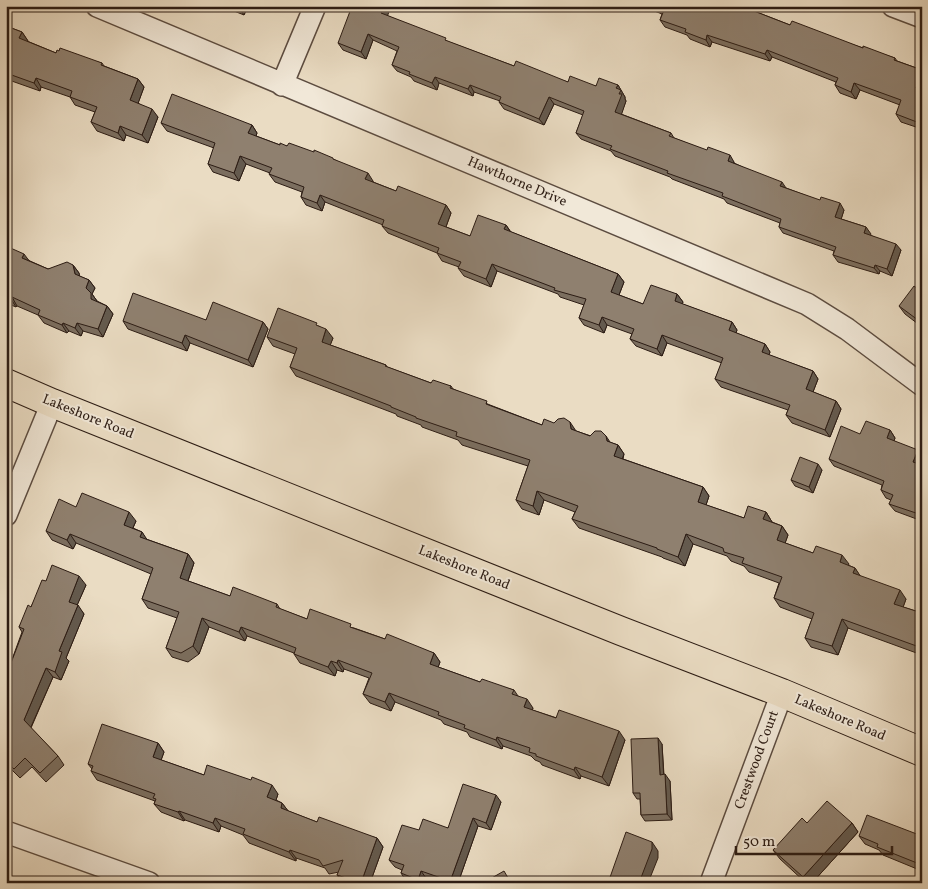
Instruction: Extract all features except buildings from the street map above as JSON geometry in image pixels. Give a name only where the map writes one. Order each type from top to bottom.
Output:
[{"type":"main road","name":"Lakeshore Road","points":[[6,383],[620,631],[782,693],[922,752]]},
{"type":"street","name":"Hawthorne Drive","points":[[97,6],[807,304],[846,329],[922,384]]},
{"type":"street","points":[[282,85],[315,6]]},
{"type":"street","points":[[893,6],[922,17]]},
{"type":"street","points":[[6,515],[52,403]]},
{"type":"street","name":"Crestwood Court","points":[[711,883],[782,693]]},
{"type":"street","points":[[6,832],[149,883]]}]
